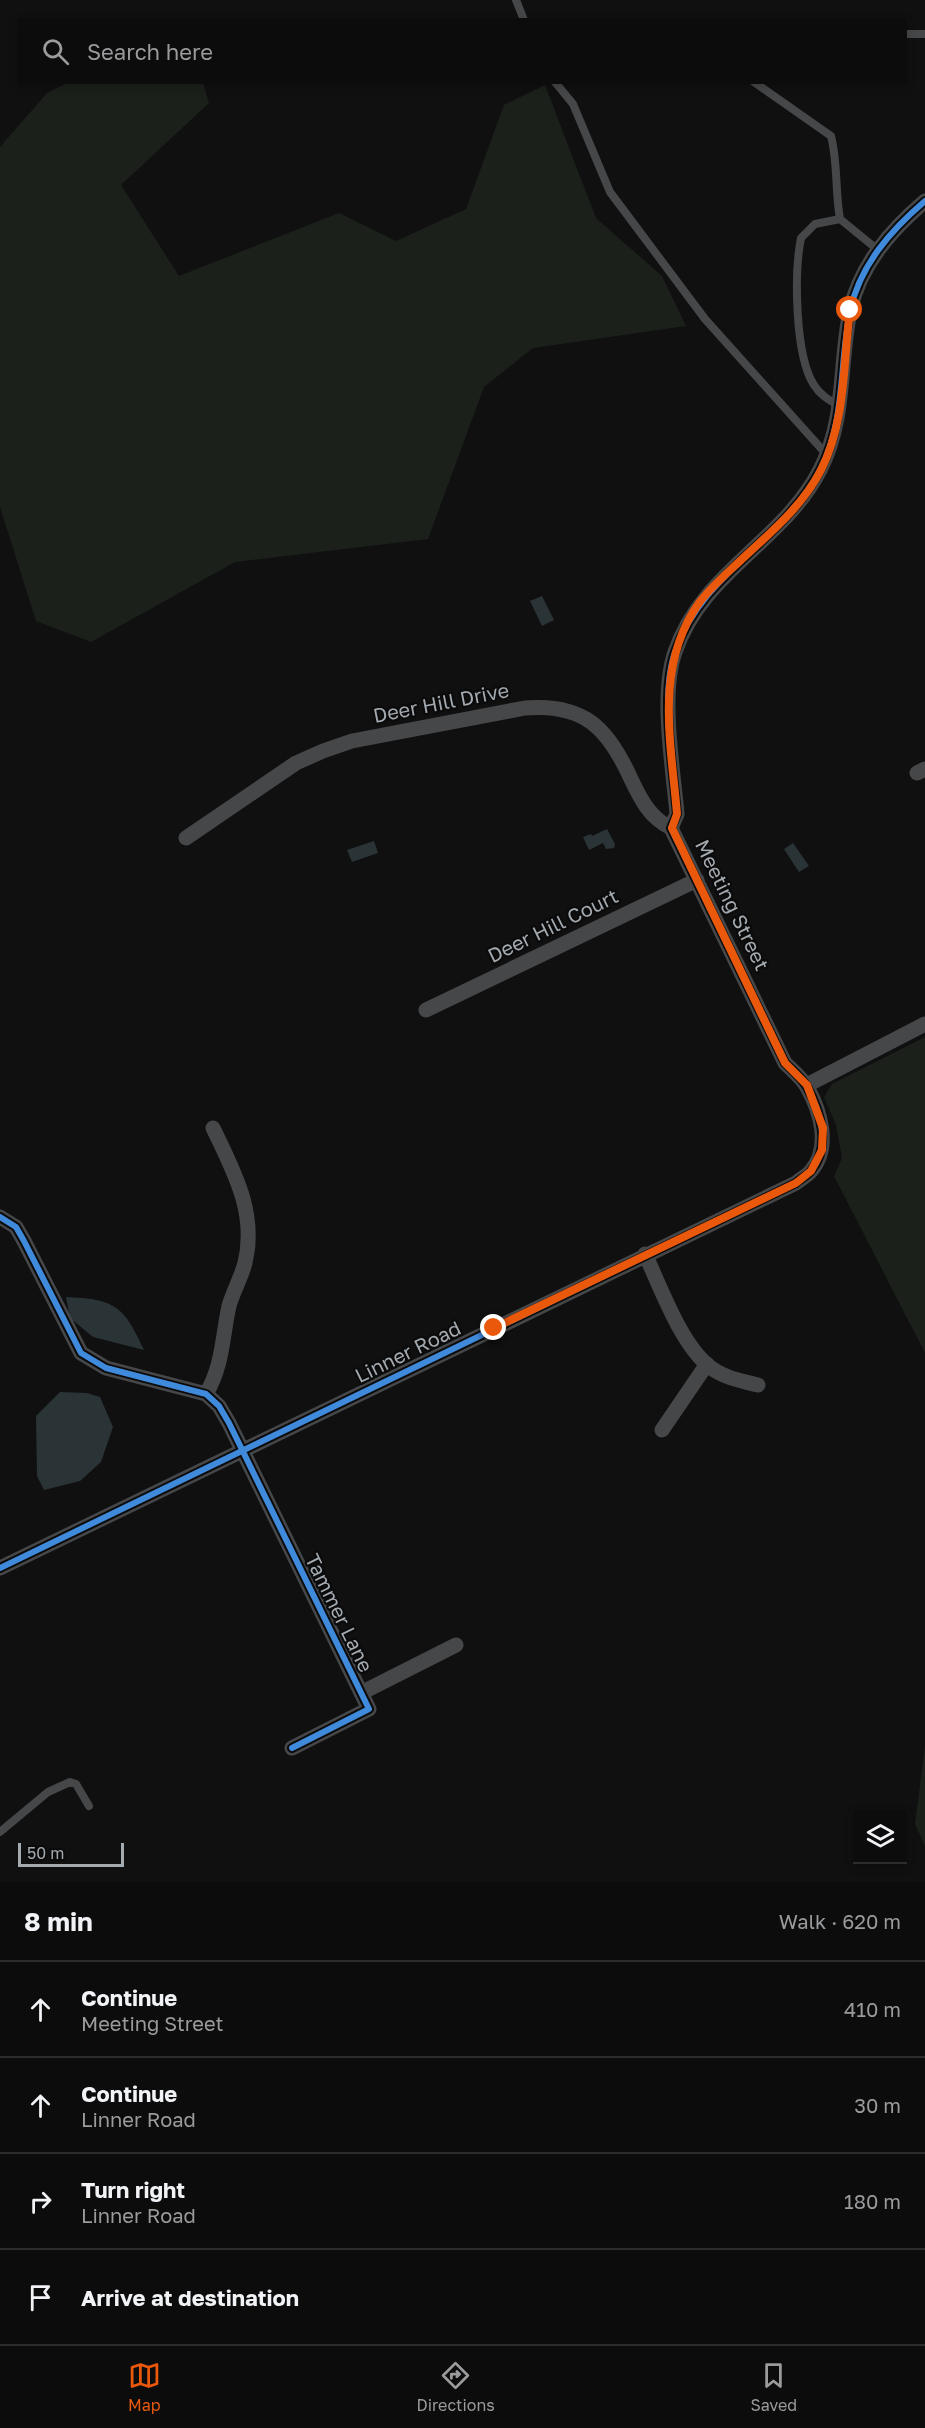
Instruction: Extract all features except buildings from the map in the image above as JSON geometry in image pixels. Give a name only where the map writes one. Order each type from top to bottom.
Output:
[{"type":"street","name":"Meeting Street","points":[[807,1085],[785,1063],[672,828],[677,814],[669,683],[674,654],[684,628],[699,603],[718,581],[783,521],[805,497],[834,440],[840,407],[850,310],[859,281],[892,231],[925,201]]},
{"type":"street","name":"Deer Hill Drive","points":[[186,838],[296,763],[323,751],[352,741],[547,706],[579,714],[605,734],[618,752],[639,795],[657,822],[672,828]]},
{"type":"street","name":"Deer Hill Court","points":[[426,1010],[697,880]]},
{"type":"street","points":[[807,1085],[925,1024]]},
{"type":"street","name":"Linner Road","points":[[0,1568],[242,1453],[448,1349],[796,1183],[811,1171],[822,1150],[823,1128],[807,1085]]},
{"type":"street","points":[[0,1217],[16,1227],[81,1353],[106,1368],[206,1394],[221,1362],[229,1307],[245,1263],[248,1235],[241,1188],[213,1128]]},
{"type":"street","points":[[645,1254],[694,1352],[706,1364],[731,1379],[758,1386]]},
{"type":"street","points":[[662,1430],[706,1364]]},
{"type":"street","name":"Tammer Lane","points":[[206,1394],[219,1406],[369,1709],[292,1748]]},
{"type":"street","name":"Tammer Lane","points":[[361,1693],[456,1645]]},
{"type":"lane","points":[[516,0],[523,18]]},
{"type":"lane","points":[[907,34],[925,34]]},
{"type":"lane","points":[[557,84],[573,104],[610,192],[705,319],[827,455]]},
{"type":"lane","points":[[757,84],[831,136],[836,157],[836,194],[840,219],[878,250]]},
{"type":"lane","points":[[840,219],[815,224],[801,238],[798,326],[805,365],[813,384],[821,394],[840,407]]},
{"type":"lane","points":[[0,1832],[48,1792],[70,1782],[76,1784],[89,1806]]},
{"type":"shaded area","points":[[65,84],[203,84],[209,103],[121,185],[179,276],[339,213],[396,241],[466,209],[504,105],[545,85],[596,218],[662,276],[686,326],[533,348],[484,387],[428,539],[235,562],[91,642],[36,621],[0,507],[0,147],[47,93]]},
{"type":"shaded area","points":[[542,596],[554,620],[542,626],[530,601]]},
{"type":"shaded area","points":[[607,829],[615,844],[614,848],[606,849],[603,843],[589,850],[583,837],[591,834],[592,836]]},
{"type":"shaded area","points":[[374,841],[378,853],[352,862],[347,850]]},
{"type":"shaded area","points":[[793,843],[809,866],[799,872],[784,849]]},
{"type":"shaded area","points":[[925,1037],[925,1353],[834,1176],[842,1158],[836,1125],[824,1097],[832,1084]]},
{"type":"shaded area","points":[[66,1297],[96,1300],[116,1308],[130,1323],[144,1350],[93,1337],[70,1318]]},
{"type":"shaded area","points":[[60,1392],[87,1393],[100,1397],[113,1427],[101,1462],[80,1481],[44,1490],[37,1476],[36,1416]]},
{"type":"shaded area","points":[[925,1746],[925,1846],[915,1824]]},
{"type":"cycle path","points":[[0,1568],[796,1183],[811,1171],[821,1151],[822,1140],[820,1118],[812,1097],[800,1077],[785,1063],[671,828],[677,814],[669,732],[668,689],[675,652],[687,624],[723,578],[786,518],[820,470],[834,432],[850,311],[861,278],[889,236],[925,201]]},
{"type":"cycle path","points":[[0,1217],[16,1227],[81,1353],[106,1368],[206,1394],[219,1406],[229,1423],[369,1709],[292,1748]]},
{"type":"route","points":[[494,1328],[796,1183],[811,1171],[822,1150],[823,1128],[807,1085],[785,1063],[672,828],[677,814],[669,683],[674,654],[684,628],[699,603],[718,581],[783,521],[805,497],[821,470],[834,440],[840,409],[850,310]]}]
